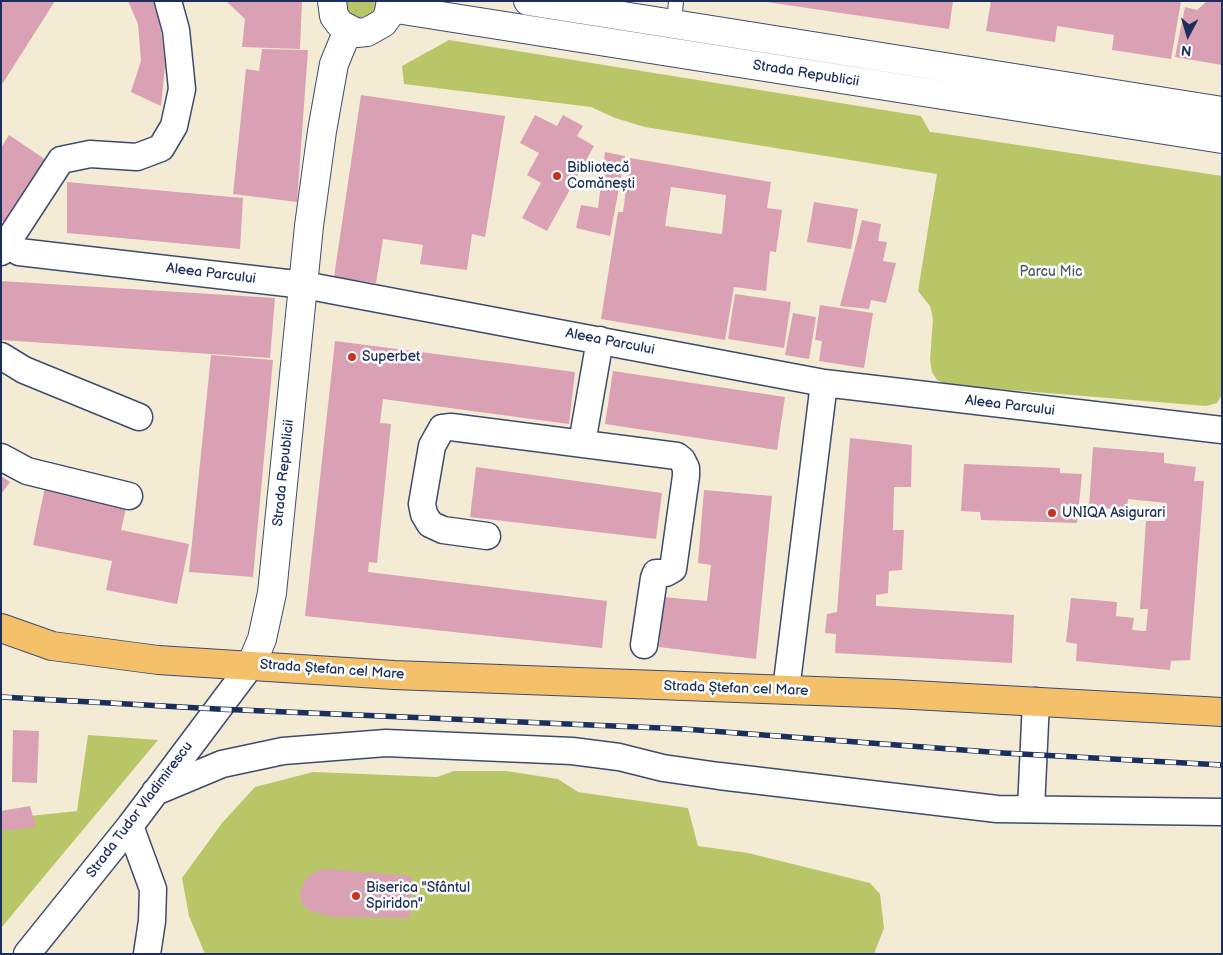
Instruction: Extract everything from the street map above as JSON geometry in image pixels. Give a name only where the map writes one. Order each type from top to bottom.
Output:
[{"type":"main road","points":[[1,628],[52,646],[83,652],[158,660],[251,665]]},
{"type":"main road","name":"Strada Ștefan cel Mare","points":[[251,665],[404,675],[786,690],[1222,712]]},
{"type":"street","points":[[3,246],[61,160],[90,154],[137,157],[161,148],[174,126],[182,89],[176,30],[168,1]]},
{"type":"street","points":[[332,1],[334,16],[348,30],[357,33],[377,29],[388,16],[391,5]]},
{"type":"street","name":"Strada Republicii","points":[[528,1],[675,12],[1222,111]]},
{"type":"street","name":"Strada Republicii","points":[[391,5],[1222,139]]},
{"type":"street","name":"Strada Republicii","points":[[251,665],[262,639],[272,593],[309,226],[329,86],[339,48],[348,30]]},
{"type":"street","name":"Aleea Parcului","points":[[3,246],[20,252],[304,286],[824,383],[1222,430]]},
{"type":"street","points":[[582,443],[600,340]]},
{"type":"street","points":[[1,356],[24,370],[139,417]]},
{"type":"street","points":[[786,690],[824,383]]},
{"type":"street","points":[[487,536],[442,530],[430,524],[424,514],[422,504],[432,446],[437,433],[442,428],[666,453],[682,460],[686,468],[673,569],[666,573],[656,574],[654,578],[644,645]]},
{"type":"street","points":[[1,457],[27,471],[129,496]]},
{"type":"street","name":"Strada Tudor Vladimirescu","points":[[28,954],[130,826],[251,665]]},
{"type":"street","points":[[1031,809],[1036,702]]},
{"type":"street","points":[[155,792],[222,764],[283,751],[386,744],[572,752],[619,757],[664,768],[746,780],[997,809],[1222,812]]},
{"type":"street","points":[[130,826],[153,889],[152,921],[147,954]]},
{"type":"green space","points":[[345,1],[378,1],[376,9],[372,14],[360,18],[347,11]]},
{"type":"green space","name":"Parcu Mic","points":[[449,40],[921,116],[930,132],[1222,176],[1221,396],[1217,403],[1206,406],[949,385],[937,380],[932,372],[930,360],[933,319],[930,306],[918,291],[937,174],[645,127],[615,118],[591,107],[404,84],[402,66]]},
{"type":"green space","points":[[88,735],[158,740],[1,928],[1,819],[77,811]]},
{"type":"green space","points":[[454,771],[506,771],[558,779],[578,792],[688,808],[698,846],[748,853],[870,883],[880,894],[884,928],[874,954],[205,954],[189,916],[182,878],[222,823],[255,787],[313,772],[437,777]]},
{"type":"building","points":[[1,1],[55,1],[1,86]]},
{"type":"building","points":[[128,1],[154,1],[159,13],[165,66],[161,106],[131,92],[141,61],[138,24]]},
{"type":"building","points":[[226,1],[302,1],[300,49],[242,47],[245,19]]},
{"type":"building","points":[[760,1],[953,1],[949,29]]},
{"type":"building","points":[[991,1],[1181,1],[1171,59],[1112,50],[1114,35],[1057,26],[1055,42],[986,31]]},
{"type":"building","points":[[1207,1],[1222,1],[1222,65],[1175,57],[1185,7],[1197,10]]},
{"type":"building","points":[[262,49],[308,50],[297,202],[233,194],[246,69],[259,71]]},
{"type":"building","points":[[361,95],[505,116],[485,237],[472,234],[467,270],[420,264],[423,245],[383,239],[376,283],[334,277]]},
{"type":"building","points":[[535,115],[557,126],[563,115],[583,126],[577,136],[594,146],[547,231],[522,218],[541,183],[527,175],[539,153],[520,143]]},
{"type":"building","points":[[9,135],[52,164],[7,224],[1,220],[1,148]]},
{"type":"building","points":[[605,152],[625,156],[610,236],[576,228],[581,205],[598,208]]},
{"type":"building","points":[[630,158],[771,182],[767,208],[782,210],[776,252],[770,251],[766,291],[734,287],[725,340],[601,319],[618,212],[623,212]],"holes":[[[671,187],[726,195],[722,234],[665,226]]]},
{"type":"building","points":[[67,182],[243,198],[240,249],[67,233]]},
{"type":"building","points":[[814,202],[858,209],[851,249],[807,242]]},
{"type":"building","points":[[862,220],[881,224],[878,241],[887,242],[883,261],[896,263],[886,303],[871,300],[869,309],[840,306]]},
{"type":"building","points":[[1,281],[275,298],[270,358],[1,340]]},
{"type":"building","points":[[735,294],[791,302],[784,348],[728,339]]},
{"type":"building","points":[[820,305],[873,313],[864,368],[819,361],[822,341],[815,340]]},
{"type":"building","points":[[793,313],[816,317],[809,359],[785,355]]},
{"type":"building","points":[[335,341],[575,372],[569,424],[383,399],[380,423],[391,424],[377,563],[369,562],[368,572],[607,601],[602,648],[305,616]]},
{"type":"building","points":[[211,355],[273,360],[253,577],[189,572]]},
{"type":"building","points":[[613,371],[785,397],[777,450],[605,424]]},
{"type":"building","points":[[850,438],[912,445],[911,487],[894,487],[893,530],[904,530],[902,570],[889,571],[888,593],[876,595],[876,606],[1014,615],[1012,663],[835,653],[836,634],[825,633],[827,614],[837,612]]},
{"type":"building","points":[[1093,447],[1164,453],[1164,463],[1196,467],[1194,481],[1204,481],[1190,660],[1171,661],[1170,670],[1076,661],[1077,644],[1066,642],[1071,598],[1117,602],[1116,616],[1134,618],[1132,630],[1146,631],[1148,609],[1140,609],[1146,521],[1165,521],[1167,503],[1128,499],[1127,510],[1089,507]]},
{"type":"building","points":[[964,464],[1060,468],[1060,473],[1082,474],[1077,523],[981,520],[980,512],[961,511]]},
{"type":"building","points":[[476,467],[662,493],[656,539],[470,517]]},
{"type":"building","points":[[1,476],[10,482],[1,494]]},
{"type":"building","points":[[45,487],[127,504],[121,530],[189,544],[177,604],[106,590],[112,561],[33,545]]},
{"type":"building","points":[[704,490],[772,496],[756,659],[659,647],[663,597],[707,601],[711,565],[698,563]]},
{"type":"building","points":[[13,730],[39,731],[37,783],[12,782]]},
{"type":"building","points":[[30,806],[36,827],[1,831],[1,811]]},
{"type":"building","name":"Biserica \"Sfântul Spiridon\"","points":[[324,869],[412,876],[410,918],[331,917],[308,910],[301,902],[300,891],[306,879],[315,872]]},
{"type":"railway","points":[[1,697],[217,709],[684,729],[1003,753],[1222,765]]},
{"type":"place","name":"Bibliotecă Comănești","points":[[557,176]]},
{"type":"place","name":"Superbet","points":[[352,357]]},
{"type":"place","name":"UNIQA Asigurari","points":[[1052,513]]},
{"type":"place","name":"Biserica \"Sfântul Spiridon\"","points":[[356,896]]}]
